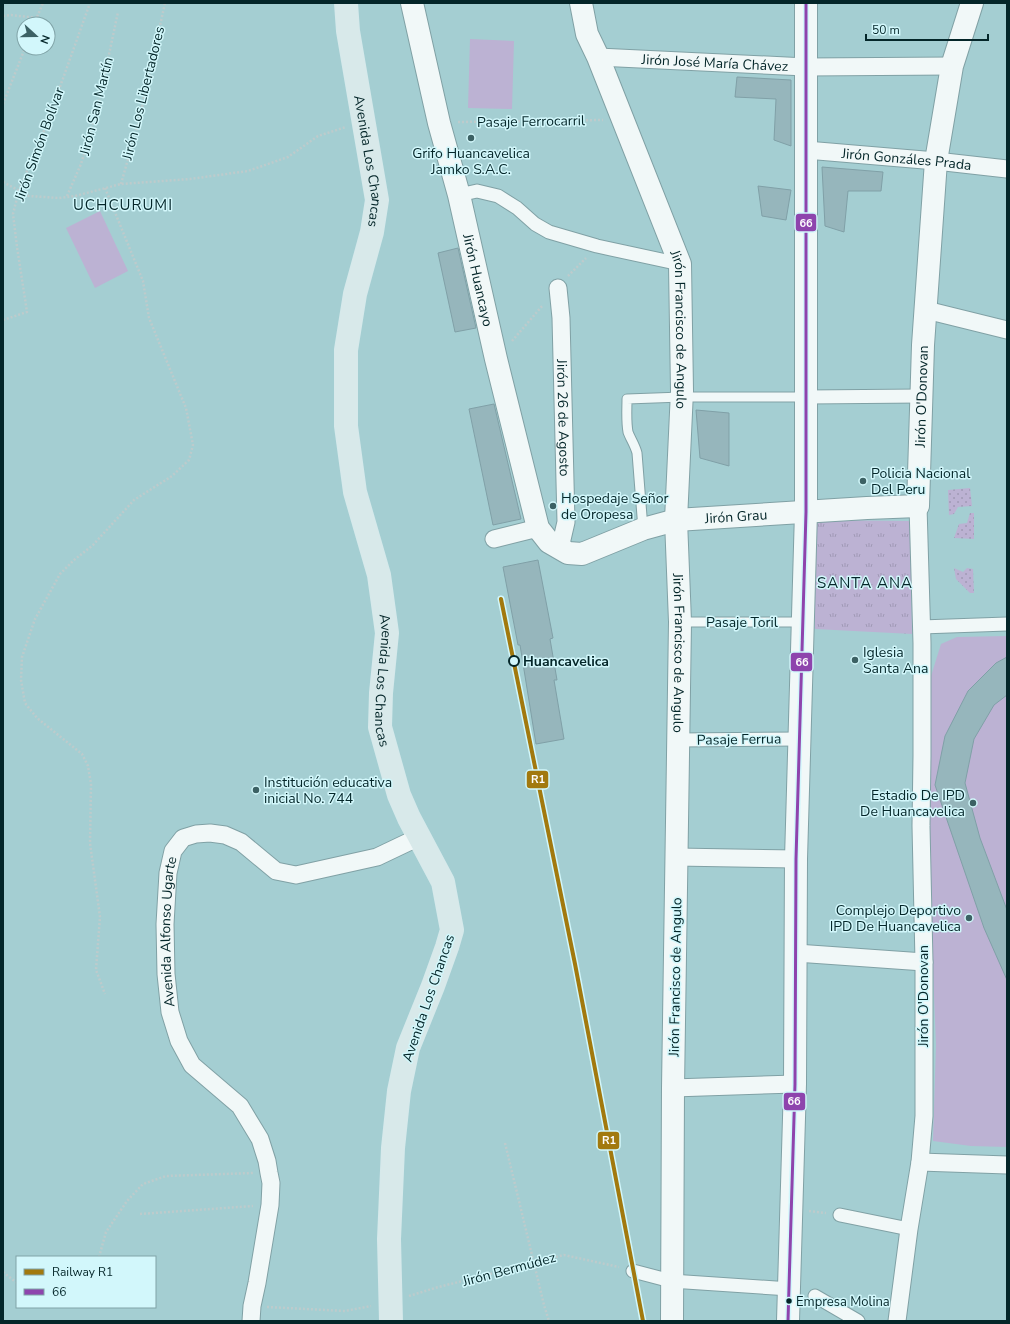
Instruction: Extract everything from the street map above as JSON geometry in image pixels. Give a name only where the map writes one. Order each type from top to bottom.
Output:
[{"type":"highway","name":"Avenida Los Chancas","points":[[346,3],[348,31],[377,200],[372,232],[355,294],[346,350],[346,426],[355,492],[379,575],[387,633],[381,693],[380,727],[399,795],[443,882],[452,930],[448,947],[434,986],[408,1048],[399,1091],[393,1148],[389,1231],[390,1312]]},
{"type":"main road","name":"Jirón Huancayo","points":[[412,3],[439,123],[459,195],[498,367],[538,528],[549,542],[560,548]]},
{"type":"main road","name":"Jirón Francisco de Angulo","points":[[581,3],[587,34],[598,57],[680,264],[682,397],[676,520],[680,622],[673,1088],[672,1321]]},
{"type":"main road","points":[[788,1321],[795,1084],[796,859],[806,512],[806,3]]},
{"type":"main road","name":"Jirón O'Donovan","points":[[918,506],[923,345],[936,161],[952,66],[972,3]]},
{"type":"main road","name":"Jirón Grau","points":[[560,548],[568,553],[582,554],[643,528],[676,520],[918,506]]},
{"type":"street","name":"Jirón José María Chávez","points":[[598,57],[806,67],[952,66]]},
{"type":"street","name":"Jirón Gonzáles Prada","points":[[806,150],[936,161],[1007,169]]},
{"type":"street","points":[[459,195],[477,191],[498,196],[517,208],[535,224],[549,232],[597,246],[680,264]]},
{"type":"street","name":"Jirón 26 de Agosto","points":[[558,288],[561,318],[566,522],[560,548]]},
{"type":"street","points":[[926,310],[1007,330]]},
{"type":"street","points":[[807,397],[921,396]]},
{"type":"street","name":"Jirón O'Donovan","points":[[897,1321],[909,1229],[920,1162],[924,1116],[924,962],[921,826],[921,627],[918,506]]},
{"type":"street","points":[[494,539],[538,528]]},
{"type":"street","points":[[921,627],[1007,624]]},
{"type":"street","name":"Pasaje Ferrua","points":[[678,740],[800,738]]},
{"type":"street","name":"Avenida Alfonso Ugarte","points":[[251,1314],[270,1205],[271,1183],[267,1161],[260,1139],[240,1106],[192,1065],[179,1041],[170,1012],[166,974],[165,924],[168,873],[173,851],[183,838],[196,834],[210,833],[225,835],[241,842],[276,870],[296,875],[377,857],[419,837]]},
{"type":"street","points":[[676,857],[796,859]]},
{"type":"street","points":[[796,953],[924,962]]},
{"type":"street","points":[[673,1088],[795,1084]]},
{"type":"street","points":[[920,1162],[1007,1165]]},
{"type":"street","points":[[840,1215],[909,1229]]},
{"type":"street","points":[[633,1271],[672,1281],[790,1289]]},
{"type":"street","points":[[815,1296],[858,1321]]},
{"type":"lane","points":[[643,528],[637,453],[629,433],[627,421],[627,399],[682,397],[807,397]]},
{"type":"lane","name":"Pasaje Toril","points":[[680,622],[804,622]]},
{"type":"path","points":[[38,16],[43,3]]},
{"type":"path","name":"Jirón Simón Bolívar","points":[[3,320],[27,312],[13,214],[19,190],[46,126],[90,3]]},
{"type":"path","name":"Jirón Los Libertadores","points":[[120,184],[140,116],[165,3]]},
{"type":"path","name":"Jirón San Martín","points":[[67,197],[81,164],[97,110],[118,12]]},
{"type":"path","points":[[3,16],[20,16]]},
{"type":"path","points":[[3,104],[22,56]]},
{"type":"path","name":"Pasaje Ferrocarril","points":[[439,123],[623,119]]},
{"type":"path","points":[[3,182],[29,196],[59,198],[76,196],[120,184],[190,179],[248,171],[288,157],[318,136],[339,128],[364,122]]},
{"type":"path","points":[[105,188],[143,281],[149,318],[186,408],[193,445],[189,460],[172,476],[134,500],[93,545],[74,560],[60,574],[35,618],[22,657],[21,680],[25,703],[37,718],[82,754],[88,766],[91,784],[90,843],[100,917],[96,970],[105,994]]},
{"type":"path","points":[[506,1142],[549,1321]]},
{"type":"path","points":[[99,1256],[106,1232],[127,1201],[143,1184],[166,1176],[269,1173]]},
{"type":"path","points":[[140,1214],[270,1205]]},
{"type":"path","points":[[792,1209],[840,1215]]},
{"type":"path","name":"Jirón Bermúdez","points":[[251,1314],[345,1311],[390,1312],[435,1288],[564,1255],[633,1271]]},
{"type":"path","points":[[3,1272],[16,1282]]},
{"type":"green space","points":[[470,39],[514,41],[512,109],[468,108]]},
{"type":"green space","points":[[100,211],[128,271],[95,288],[66,228]]},
{"type":"green space","points":[[970,488],[972,506],[958,507],[954,514],[949,515],[948,490]]},
{"type":"green space","points":[[970,513],[974,513],[974,539],[954,538],[959,524],[967,523]]},
{"type":"green space","points":[[814,520],[910,521],[912,634],[815,629]]},
{"type":"green space","points":[[954,568],[963,572],[967,568],[973,569],[974,593],[970,593],[956,579]]},
{"type":"green space","name":"Complejo Deportivo IPD De Huancavelica","points":[[1007,636],[1007,1147],[971,1146],[933,1141],[936,1045],[929,871],[931,676],[941,644],[957,637]]},
{"type":"building","points":[[737,77],[791,80],[791,146],[774,140],[776,99],[735,97]]},
{"type":"building","points":[[822,167],[883,172],[881,191],[848,191],[844,232],[825,226]]},
{"type":"building","points":[[758,186],[791,190],[786,220],[762,216]]},
{"type":"building","points":[[458,248],[476,328],[455,332],[438,253]]},
{"type":"building","points":[[494,404],[521,519],[493,525],[469,409]]},
{"type":"building","points":[[696,410],[729,413],[729,466],[700,458]]},
{"type":"building","points":[[538,560],[553,638],[550,639],[557,680],[554,680],[564,739],[536,744],[520,645],[518,645],[503,567]]},
{"type":"building","points":[[1007,657],[1007,695],[994,705],[974,739],[965,783],[980,838],[1007,910],[1007,980],[984,928],[935,785],[945,736],[968,691],[996,663]]},
{"type":"rail line","name":"R1","points":[[501,599],[575,964],[643,1321]]},
{"type":"transit line","name":"66","points":[[788,1321],[795,1084],[796,859],[806,512],[806,3]]},
{"type":"place","name":"Grifo Huancavelica Jamko S.A.C.","points":[[471,138]]},
{"type":"place","name":"Policia Nacional Del Peru","points":[[863,481]]},
{"type":"place","name":"Hospedaje Señor de Oropesa","points":[[553,506]]},
{"type":"place","name":"Iglesia Santa Ana","points":[[855,660]]},
{"type":"place","name":"Huancavelica","points":[[514,661]]},
{"type":"place","name":"Institución educativa inicial No. 744","points":[[256,790]]},
{"type":"place","name":"Estadio De IPD De Huancavelica","points":[[973,803]]},
{"type":"place","name":"Complejo Deportivo IPD De Huancavelica","points":[[969,918]]},
{"type":"place","name":"Empresa Molina","points":[[789,1301]]},
{"type":"district","name":"UCHCURUMI","points":[[123,205]]},
{"type":"district","name":"SANTA ANA","points":[[865,583]]}]
